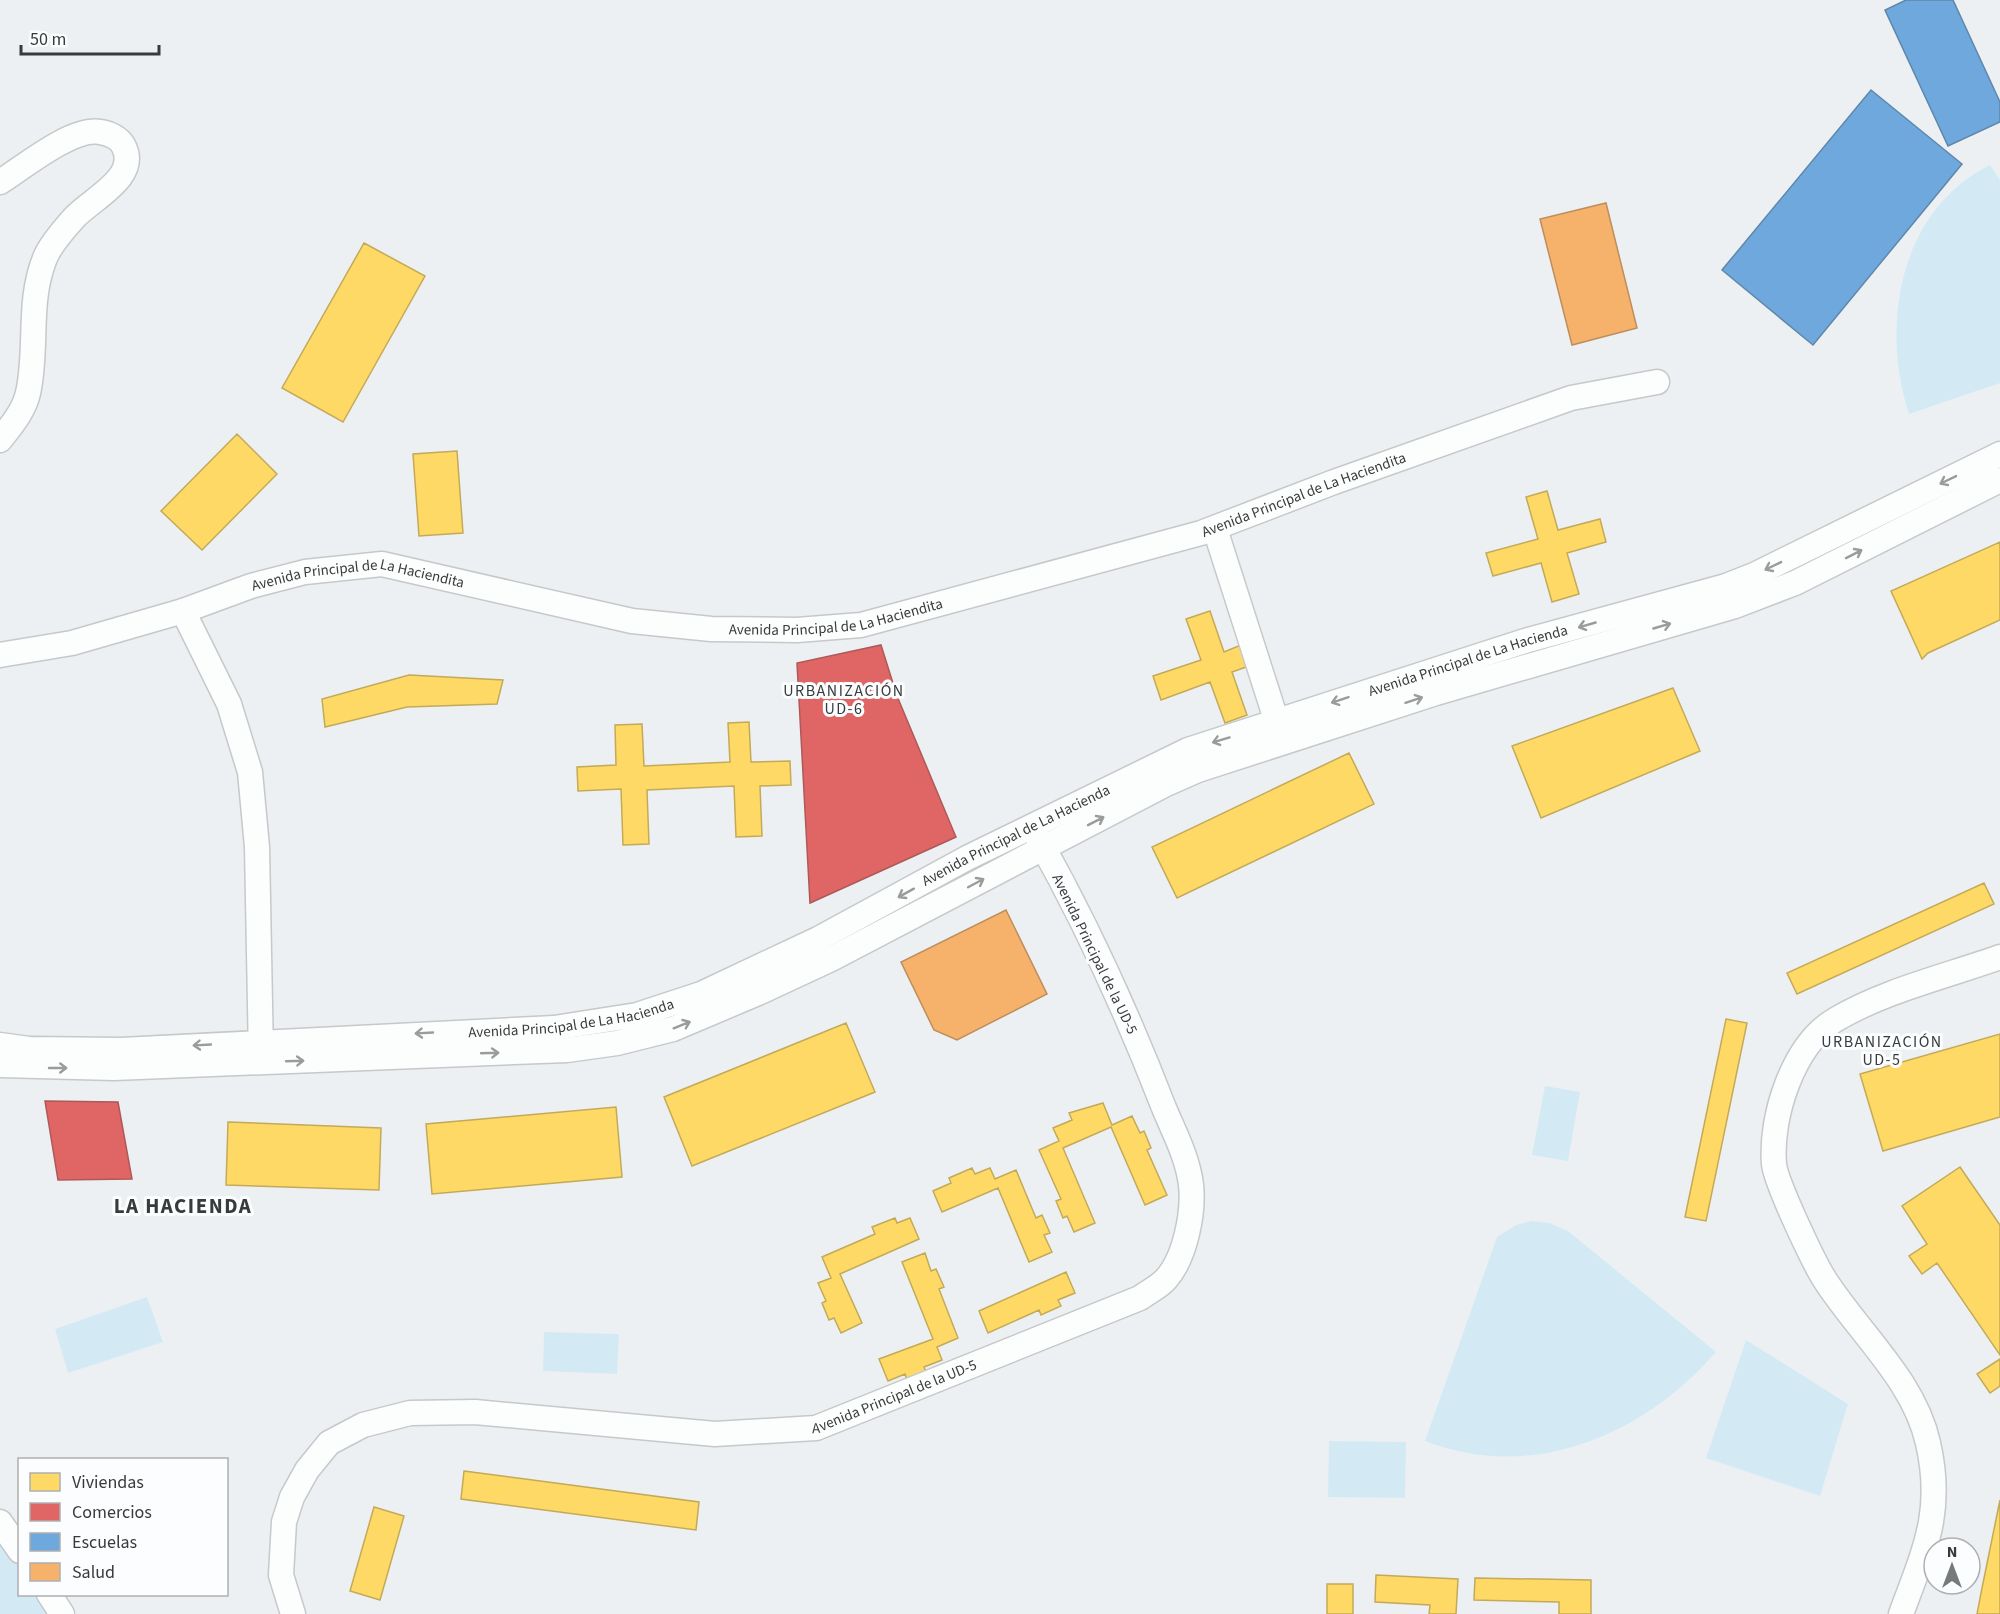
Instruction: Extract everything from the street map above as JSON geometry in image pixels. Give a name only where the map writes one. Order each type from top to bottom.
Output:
[{"type":"street","points":[[0,182],[65,141],[83,133],[100,131],[113,136],[122,143],[128,155],[126,167],[116,183],[74,218],[45,256],[36,287],[28,394],[18,416],[0,440]]},
{"type":"street","name":"Avenida Principal de La Haciendita","points":[[0,655],[72,643],[183,611],[251,586],[305,572],[382,564],[632,621],[711,629],[797,630],[861,625],[1017,585],[1215,529],[1334,482],[1571,398],[1657,382]]},
{"type":"street","name":"Avenida Principal de La Hacienda","points":[[825,949],[1044,850],[1164,785],[1280,732],[1525,641],[1726,586],[1754,575],[2000,454]]},
{"type":"street","name":"Avenida Principal de La Hacienda","points":[[0,1045],[87,1051],[567,1050],[617,1043],[673,1029],[825,949],[1032,827],[1188,750],[1280,732],[1735,606],[1796,583],[2000,480]]},
{"type":"street","points":[[1215,529],[1280,732]]},
{"type":"street","points":[[183,611],[229,704],[250,772],[257,846],[261,1052]]},
{"type":"street","name":"Avenida Principal de la UD-5","points":[[293,1614],[281,1575],[284,1522],[292,1497],[307,1470],[329,1443],[363,1425],[410,1413],[475,1412],[715,1434],[816,1428],[1140,1298],[1166,1279],[1183,1248],[1191,1216],[1191,1184],[1184,1157],[1142,1051],[1032,827]]},
{"type":"street","points":[[1901,1614],[1929,1540],[1935,1498],[1928,1441],[1912,1402],[1889,1365],[1824,1279],[1782,1190],[1774,1165],[1781,1102],[1793,1067],[1812,1041],[1833,1021],[1865,1005],[2000,957]]},
{"type":"street","name":"Avenida Principal de La Hacienda","points":[[0,1065],[114,1068],[261,1052]]},
{"type":"street","points":[[0,1522],[18,1548]]},
{"type":"street","points":[[50,1596],[62,1614]]},
{"type":"shaded area","points":[[1990,165],[2000,180],[2000,383],[1909,414],[1900,380],[1897,344],[1898,308],[1904,273],[1917,240],[1935,210],[1959,185]]},
{"type":"shaded area","points":[[1545,1086],[1580,1092],[1568,1161],[1532,1155]]},
{"type":"shaded area","points":[[1532,1221],[1549,1223],[1568,1231],[1716,1352],[1687,1381],[1655,1407],[1621,1428],[1584,1443],[1546,1453],[1506,1456],[1466,1453],[1425,1441],[1497,1237],[1516,1225]]},
{"type":"shaded area","points":[[147,1297],[163,1342],[68,1373],[55,1329]]},
{"type":"shaded area","points":[[544,1332],[619,1334],[617,1374],[543,1371]]},
{"type":"shaded area","points":[[1746,1340],[1848,1404],[1820,1496],[1706,1458]]},
{"type":"shaded area","points":[[1329,1441],[1406,1442],[1405,1498],[1328,1497]]},
{"type":"shaded area","points":[[0,1529],[18,1556],[18,1596],[47,1596],[59,1614],[0,1614]]},
{"type":"building: Viviendas","points":[[364,243],[425,276],[343,422],[282,388]]},
{"type":"building: Viviendas","points":[[237,434],[277,474],[202,550],[161,511]]},
{"type":"building: Viviendas","points":[[457,451],[463,533],[419,536],[413,454]]},
{"type":"building: Viviendas","points":[[1547,491],[1558,530],[1600,519],[1606,542],[1567,553],[1579,594],[1552,602],[1541,563],[1493,576],[1486,553],[1538,539],[1526,497]]},
{"type":"building: Viviendas","points":[[2000,542],[2000,620],[1928,653],[1922,659],[1891,591]]},
{"type":"building: Viviendas","points":[[1210,611],[1224,652],[1241,645],[1249,666],[1232,672],[1247,715],[1225,723],[1210,682],[1161,700],[1153,676],[1201,660],[1186,619]]},
{"type":"building: Viviendas","points":[[409,675],[503,680],[497,704],[407,707],[325,727],[322,699]]},
{"type":"building: Viviendas","points":[[1673,688],[1700,751],[1541,818],[1512,746]]},
{"type":"building: Viviendas","points":[[749,722],[751,762],[790,761],[791,785],[760,786],[762,836],[736,837],[734,786],[647,790],[649,844],[623,845],[621,789],[578,791],[577,767],[616,765],[615,725],[642,724],[644,766],[730,762],[728,723]]},
{"type":"building: Viviendas","points":[[1349,753],[1374,804],[1177,898],[1152,847]]},
{"type":"building: Viviendas","points":[[1984,883],[1994,904],[1797,994],[1787,973]]},
{"type":"building: Viviendas","points":[[1726,1019],[1747,1023],[1706,1221],[1685,1217]]},
{"type":"building: Viviendas","points":[[846,1023],[875,1092],[692,1166],[664,1097]]},
{"type":"building: Viviendas","points":[[2000,1034],[2000,1117],[1883,1151],[1860,1074]]},
{"type":"building: Viviendas","points":[[1103,1103],[1112,1125],[1132,1116],[1140,1133],[1144,1131],[1151,1148],[1147,1150],[1167,1195],[1145,1205],[1111,1127],[1063,1148],[1095,1223],[1074,1232],[1067,1216],[1063,1218],[1056,1201],[1061,1199],[1039,1150],[1059,1141],[1053,1128],[1072,1120],[1069,1113]]},
{"type":"building: Viviendas","points":[[616,1107],[622,1177],[432,1194],[426,1124]]},
{"type":"building: Viviendas","points":[[228,1122],[381,1128],[379,1190],[226,1185]]},
{"type":"building: Viviendas","points":[[1960,1167],[2000,1225],[2000,1355],[1937,1263],[1922,1274],[1909,1256],[1927,1244],[1902,1206]]},
{"type":"building: Viviendas","points":[[972,1168],[975,1174],[990,1168],[995,1179],[1016,1170],[1036,1218],[1042,1215],[1050,1233],[1044,1235],[1052,1252],[1029,1262],[998,1188],[942,1212],[933,1191],[951,1183],[949,1178]]},
{"type":"building: Viviendas","points":[[895,1218],[897,1223],[910,1218],[919,1239],[840,1274],[862,1323],[841,1333],[834,1318],[829,1320],[822,1303],[826,1301],[818,1283],[831,1278],[822,1257],[875,1234],[872,1227]]},
{"type":"building: Viviendas","points":[[925,1253],[931,1271],[936,1269],[944,1287],[939,1289],[958,1338],[937,1347],[942,1360],[924,1367],[926,1372],[907,1380],[905,1374],[888,1381],[879,1359],[933,1339],[902,1262]]},
{"type":"building: Viviendas","points":[[1066,1272],[1075,1293],[1058,1300],[1061,1306],[1041,1315],[1039,1310],[988,1333],[979,1311]]},
{"type":"building: Viviendas","points":[[2000,1359],[2000,1386],[1990,1393],[1977,1374]]},
{"type":"building: Viviendas","points":[[464,1471],[699,1502],[696,1530],[461,1499]]},
{"type":"building: Viviendas","points":[[2000,1500],[2000,1614],[1977,1614]]},
{"type":"building: Viviendas","points":[[374,1507],[404,1516],[380,1600],[350,1591]]},
{"type":"building: Viviendas","points":[[1376,1575],[1458,1579],[1456,1614],[1429,1614],[1430,1605],[1375,1602]]},
{"type":"building: Viviendas","points":[[1475,1578],[1591,1580],[1591,1614],[1559,1614],[1559,1602],[1474,1600]]},
{"type":"building: Viviendas","points":[[1327,1584],[1353,1584],[1353,1614],[1327,1614]]},
{"type":"building: Comercios","points":[[881,645],[897,696],[956,837],[810,903],[797,663]]},
{"type":"building: Comercios","points":[[45,1101],[118,1102],[132,1179],[58,1180]]},
{"type":"building: Escuelas","points":[[1906,0],[1953,0],[2000,102],[2000,122],[1948,146],[1885,10]]},
{"type":"building: Escuelas","points":[[1871,90],[1962,164],[1813,345],[1722,270]]},
{"type":"building: Salud","points":[[1606,203],[1637,328],[1572,345],[1540,219]]},
{"type":"building: Salud","points":[[1006,910],[1047,994],[957,1040],[934,1030],[901,962]]},
{"type":"district","name":"URBANIZACIÓN UD-6","points":[[844,699]]},
{"type":"district","name":"URBANIZACIÓN UD-5","points":[[1882,1050]]},
{"type":"district","name":"LA HACIENDA","points":[[183,1206]]}]
